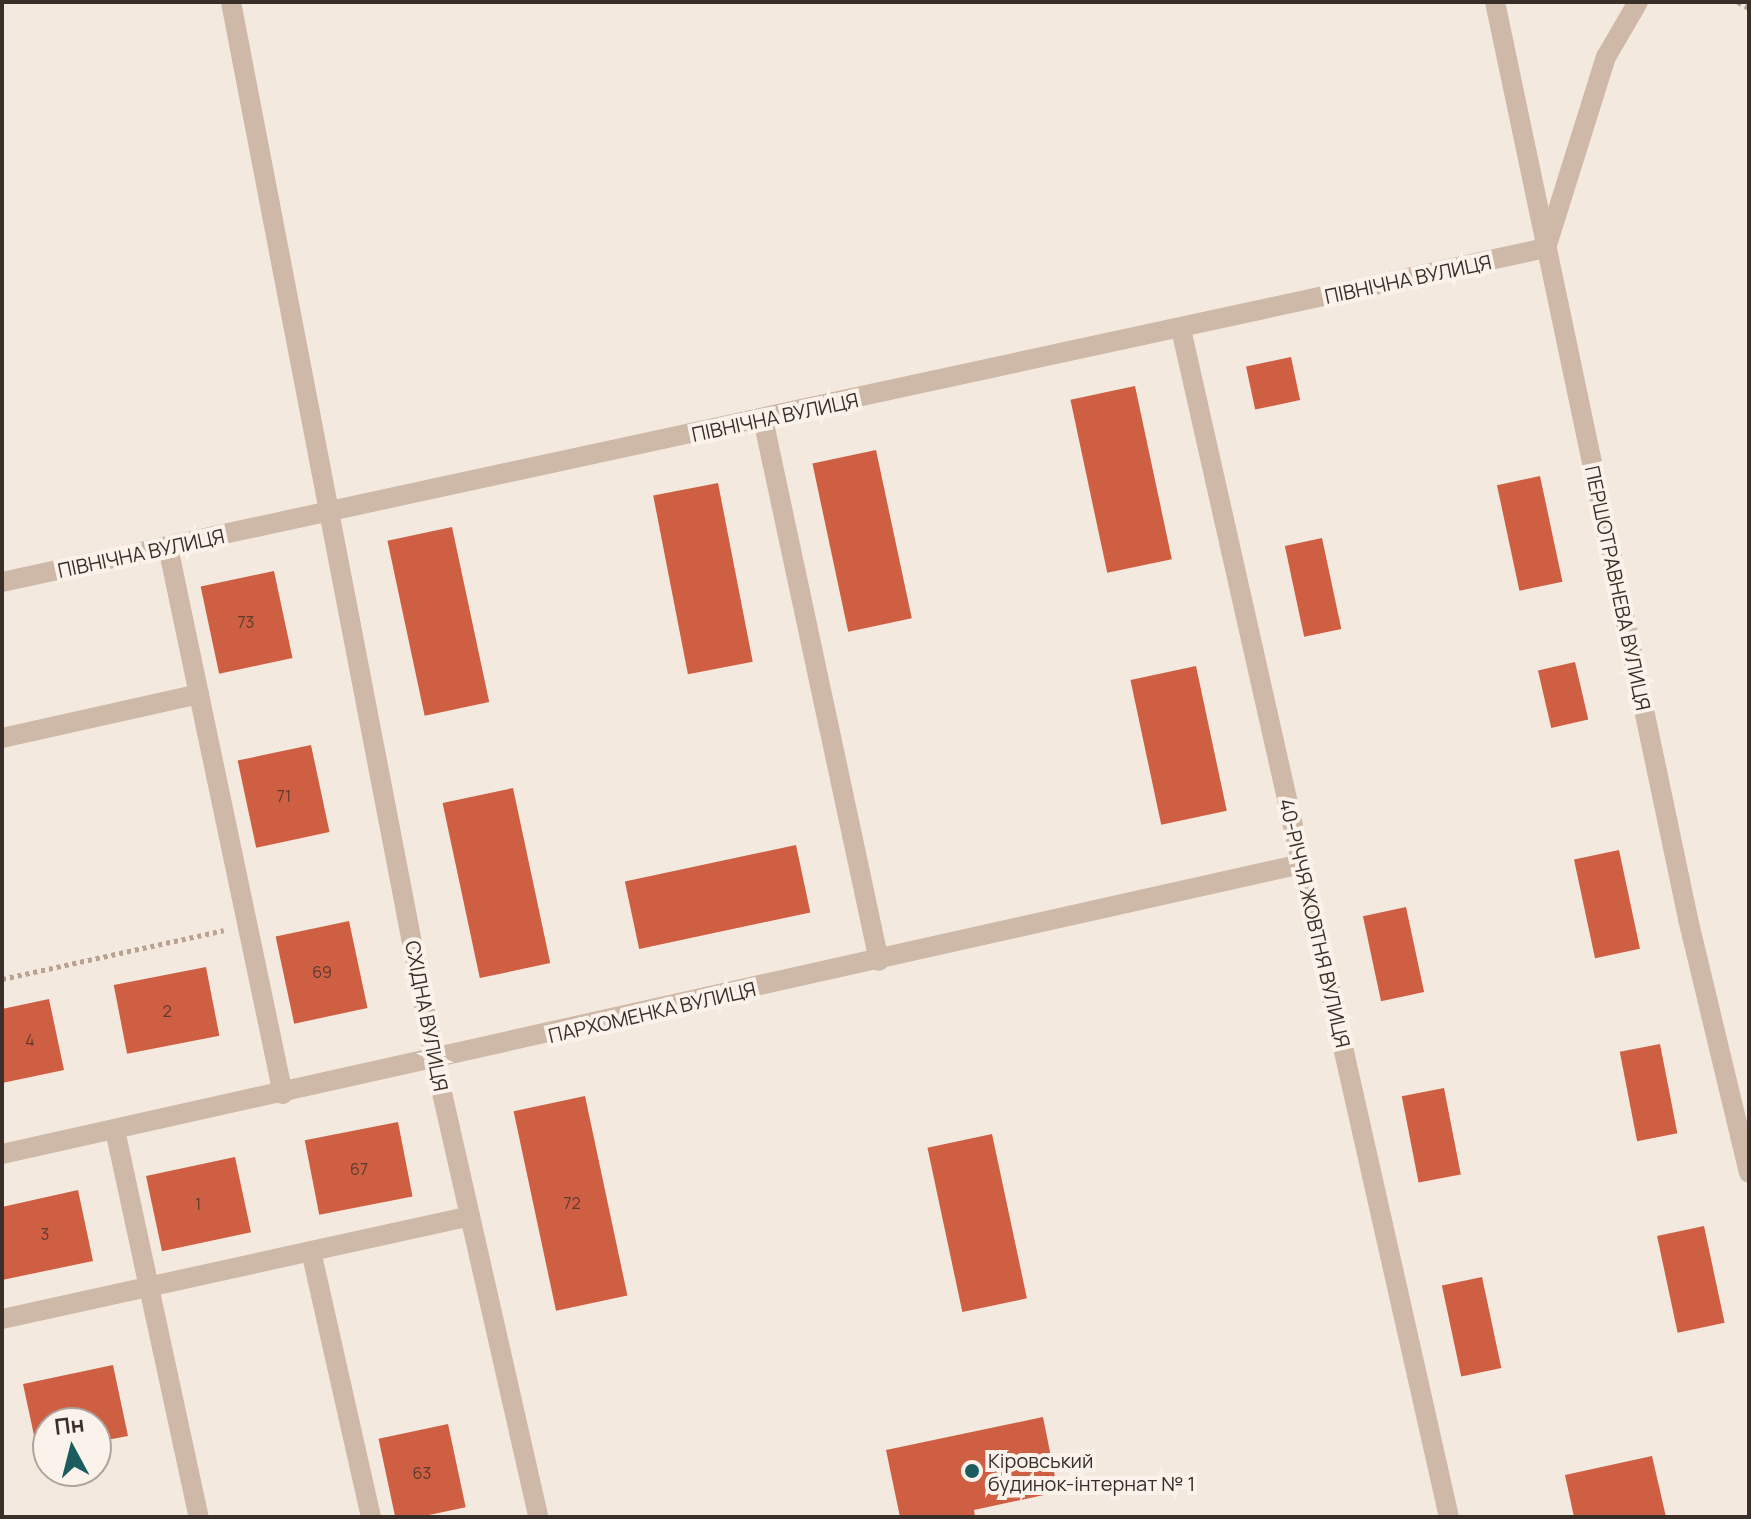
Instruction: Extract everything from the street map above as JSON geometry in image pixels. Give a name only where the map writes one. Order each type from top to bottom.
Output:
[{"type":"street","name":"СХІДНА ВУЛИЦЯ","points":[[231,2],[435,1062],[538,1517]]},
{"type":"street","name":"ПЕРШОТРАВНЕВА ВУЛИЦЯ","points":[[1495,2],[1749,1173]]},
{"type":"street","points":[[1546,248],[1606,57],[1638,2]]},
{"type":"street","name":"ПІВНІЧНА ВУЛИЦЯ","points":[[2,582],[1546,248]]},
{"type":"street","name":"40-РІЧЧЯ ЖОВТНЯ ВУЛИЦЯ","points":[[1181,329],[1449,1517]]},
{"type":"street","points":[[763,419],[879,961]]},
{"type":"street","points":[[168,547],[283,1094]]},
{"type":"street","points":[[2,738],[199,694]]},
{"type":"street","name":"ПАРХОМЕНКА ВУЛИЦЯ","points":[[2,1154],[435,1062],[1301,864]]},
{"type":"street","points":[[115,1130],[199,1517]]},
{"type":"street","points":[[2,1319],[470,1216]]},
{"type":"street","points":[[311,1251],[371,1517]]},
{"type":"path","points":[[1738,2],[1749,8]]},
{"type":"path","points":[[2,979],[247,925]]},
{"type":"building","points":[[1291,357],[1300,400],[1255,410],[1246,367]]},
{"type":"building","points":[[1135,386],[1172,559],[1107,573],[1070,400]]},
{"type":"building","points":[[876,450],[912,618],[848,632],[812,464]]},
{"type":"building","points":[[1540,476],[1562,582],[1519,591],[1497,485]]},
{"type":"building","points":[[718,483],[753,662],[688,674],[653,496]]},
{"type":"building","points":[[452,527],[489,702],[425,716],[387,541]]},
{"type":"building","points":[[1322,538],[1341,629],[1304,637],[1285,546]]},
{"type":"building","points":[[274,571],[293,658],[219,674],[201,587]]},
{"type":"building","points":[[1575,662],[1588,719],[1551,728],[1538,671]]},
{"type":"building","points":[[1196,666],[1227,811],[1161,825],[1130,680]]},
{"type":"building","points":[[311,745],[330,832],[256,848],[238,761]]},
{"type":"building","points":[[513,788],[550,963],[480,978],[443,803]]},
{"type":"building","points":[[796,845],[810,912],[639,949],[625,881]]},
{"type":"building","points":[[1619,850],[1640,949],[1595,958],[1574,860]]},
{"type":"building","points":[[1406,907],[1424,992],[1381,1001],[1363,916]]},
{"type":"building","points":[[349,921],[368,1008],[294,1024],[276,937]]},
{"type":"building","points":[[206,967],[219,1036],[127,1054],[114,985]]},
{"type":"building","points":[[49,999],[64,1070],[2,1083],[2,1009]]},
{"type":"building","points":[[1660,1044],[1677,1133],[1637,1141],[1620,1052]]},
{"type":"building","points":[[1444,1088],[1461,1174],[1419,1183],[1402,1096]]},
{"type":"building","points":[[585,1096],[627,1296],[556,1311],[514,1111]]},
{"type":"building","points":[[398,1122],[413,1197],[319,1215],[305,1140]]},
{"type":"building","points":[[992,1134],[1027,1298],[962,1312],[927,1148]]},
{"type":"building","points":[[235,1157],[251,1232],[162,1251],[146,1176]]},
{"type":"building","points":[[78,1190],[93,1261],[2,1280],[2,1207]]},
{"type":"building","points":[[1704,1226],[1725,1323],[1678,1333],[1657,1236]]},
{"type":"building","points":[[1482,1277],[1501,1368],[1461,1376],[1442,1286]]},
{"type":"building","points":[[113,1365],[128,1436],[112,1439],[112,1407],[32,1407],[32,1426],[23,1384]]},
{"type":"building","name":"Кіровський будинок-інтернат № 1","points":[[1043,1417],[1058,1492],[974,1510],[975,1517],[900,1517],[886,1450]]},
{"type":"building","points":[[448,1424],[466,1507],[419,1517],[395,1517],[379,1439]]},
{"type":"building","points":[[1652,1456],[1666,1517],[1574,1517],[1565,1475]]},
{"type":"place","name":"Кіровський будинок-інтернат № 1","points":[[972,1471]]}]
